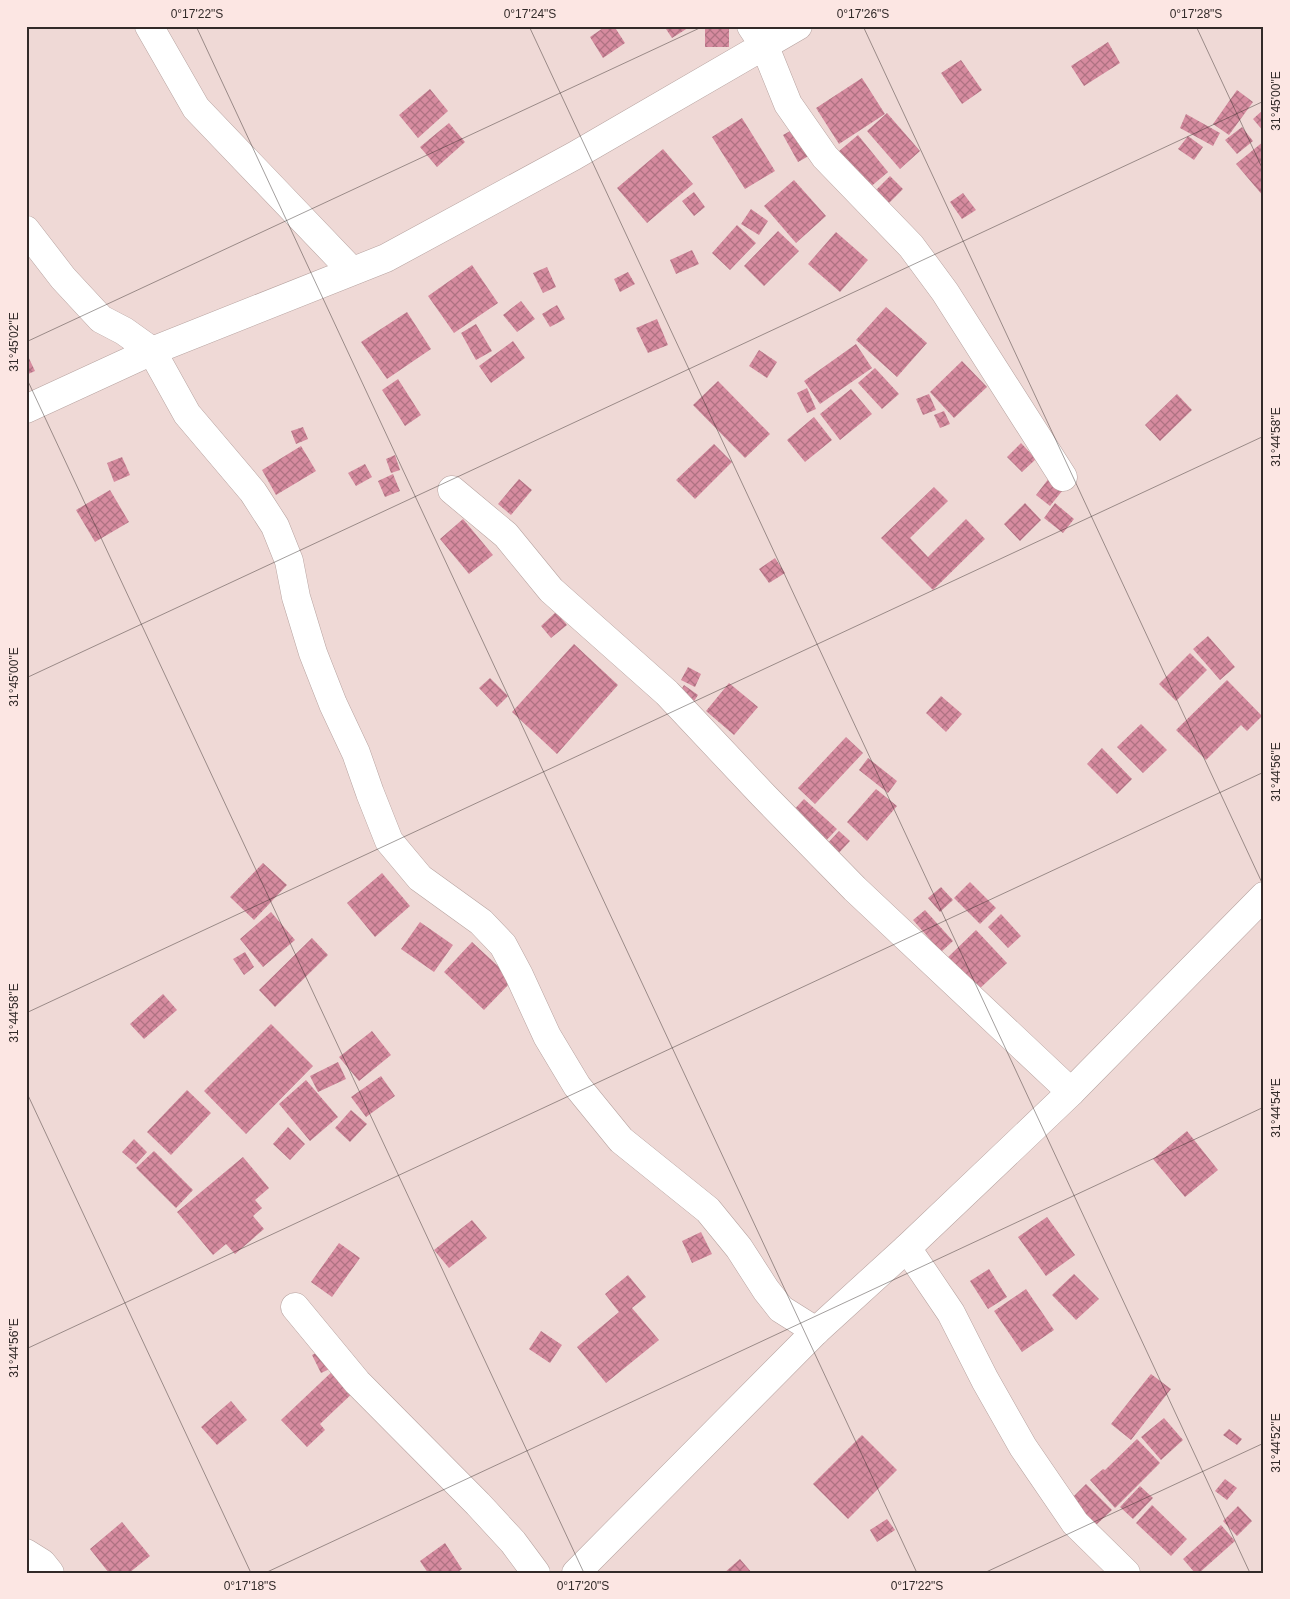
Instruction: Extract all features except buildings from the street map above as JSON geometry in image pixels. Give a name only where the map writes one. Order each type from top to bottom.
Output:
[{"type":"street","points":[[148,26],[196,108],[352,271]]},
{"type":"street","points":[[26,409],[152,351],[386,258],[574,156],[758,36],[798,26]]},
{"type":"street","points":[[758,36],[788,104],[825,157],[911,246],[940,284],[1063,477]]},
{"type":"street","points":[[26,230],[63,278],[101,319],[124,331],[152,351],[187,414],[253,492],[275,526],[289,561],[296,597],[313,653],[332,704],[356,753],[389,841],[420,878],[481,922],[503,945],[520,975],[547,1036],[572,1078],[621,1140],[708,1210],[739,1248],[781,1310],[816,1331]]},
{"type":"street","points":[[452,490],[506,535],[551,590],[667,692],[762,795],[855,889],[1070,1092]]},
{"type":"street","points":[[576,1573],[816,1331],[907,1248],[1070,1092],[1264,896]]},
{"type":"street","points":[[907,1248],[951,1313],[985,1380],[1023,1447],[1076,1523],[1126,1573]]},
{"type":"street","points":[[295,1307],[356,1382],[478,1504],[513,1542],[536,1573]]},
{"type":"street","points":[[26,1553],[42,1563],[50,1573]]}]
